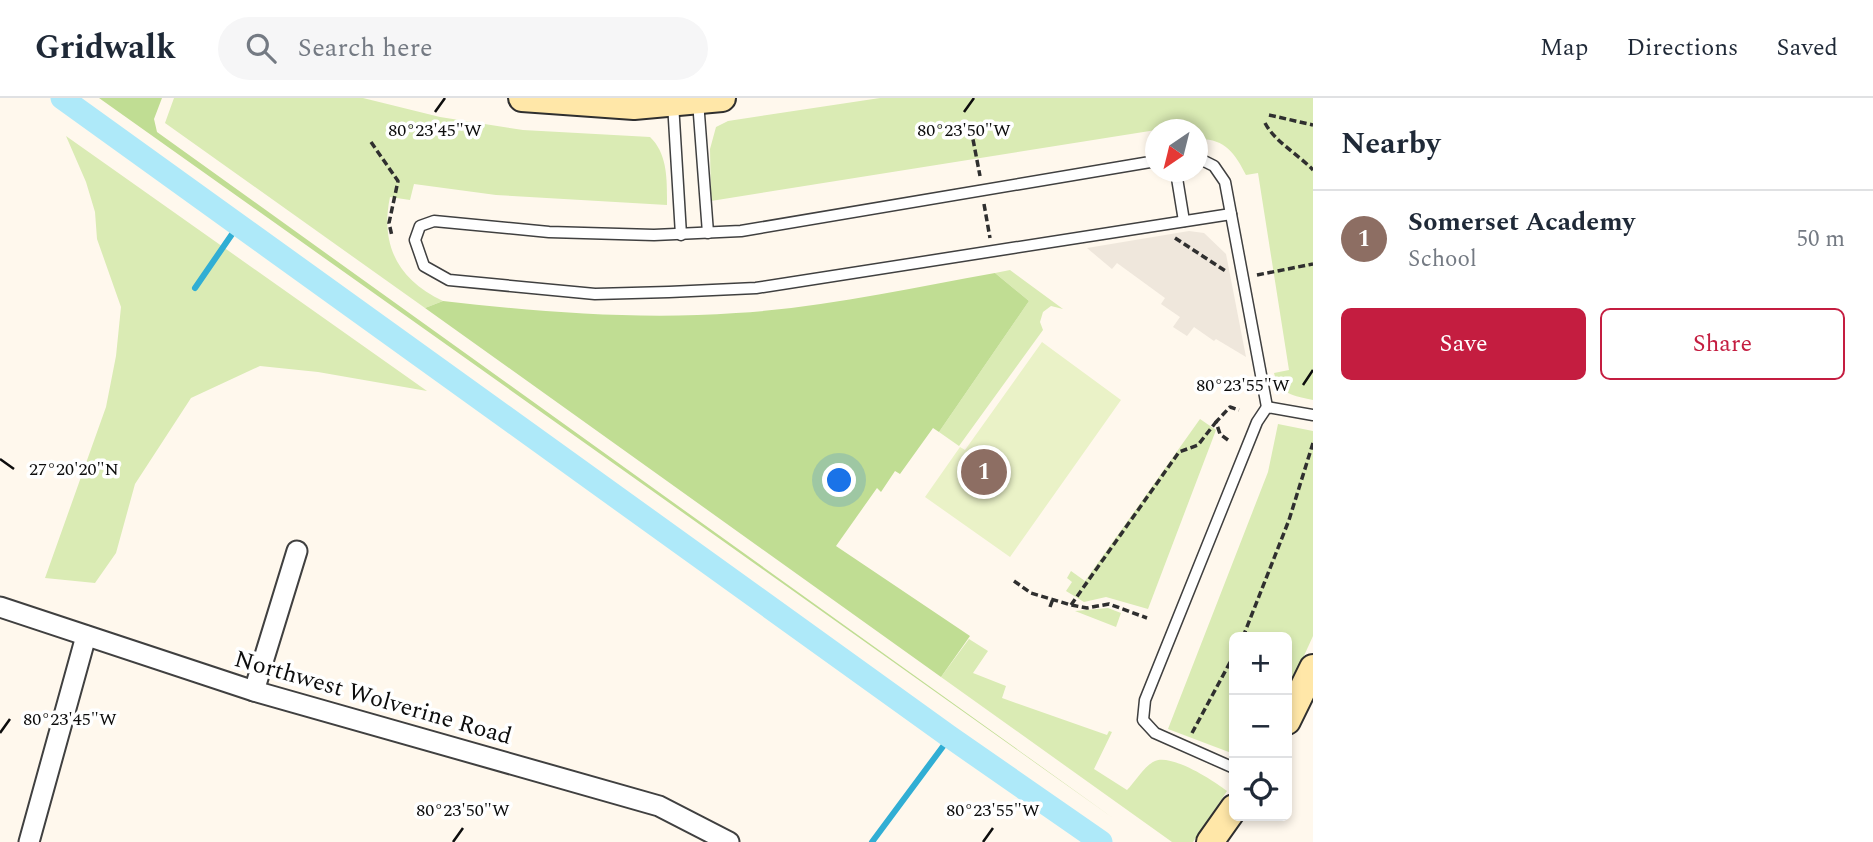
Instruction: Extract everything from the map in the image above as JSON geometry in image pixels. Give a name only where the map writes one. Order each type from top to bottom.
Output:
[{"type":"street","points":[[522,98],[634,106],[697,100]]},
{"type":"street","points":[[254,691],[297,551]]},
{"type":"street","name":"Northwest Wolverine Road","points":[[0,607],[254,691],[659,806],[729,842]]},
{"type":"street","points":[[29,842],[86,636]]},
{"type":"street","points":[[1292,711],[1313,668]]},
{"type":"street","points":[[1211,841],[1229,814]]},
{"type":"lane","points":[[697,100],[708,233]]},
{"type":"lane","points":[[681,234],[697,100]]},
{"type":"lane","points":[[1145,163],[741,231],[681,234],[549,232],[434,221],[420,226],[415,240],[424,266],[449,281],[596,294],[756,288],[1231,214]]},
{"type":"lane","points":[[1208,163],[1214,166],[1225,182],[1267,407],[1254,431],[1145,701],[1143,720],[1154,733],[1229,766]]},
{"type":"lane","points":[[1178,182],[1184,221]]},
{"type":"lane","points":[[1267,407],[1313,415]]},
{"type":"path","points":[[1269,115],[1313,125]]},
{"type":"path","points":[[1265,123],[1270,134],[1298,154],[1313,170]]},
{"type":"path","points":[[371,142],[398,181],[389,223],[392,236]]},
{"type":"path","points":[[1172,236],[1229,273],[1230,280],[1313,264]]},
{"type":"path","points":[[1071,605],[1179,452],[1198,445],[1230,407],[1239,410]]},
{"type":"path","points":[[1216,422],[1220,434],[1228,440]]},
{"type":"path","points":[[1245,632],[1289,520],[1313,443]]},
{"type":"path","points":[[1014,581],[1031,593],[1071,605],[1087,608],[1109,604],[1147,618]]},
{"type":"path","points":[[1050,607],[1053,599]]},
{"type":"path","points":[[1184,746],[1229,664]]},
{"type":"green space","points":[[99,98],[162,98],[154,119],[157,132],[1113,818]]},
{"type":"green space","points":[[174,98],[363,98],[440,117],[523,130],[650,137],[663,160],[667,205],[496,195],[414,184],[410,200],[390,197],[388,231],[396,259],[404,272],[414,283],[443,301],[425,308],[165,123]]},
{"type":"green space","points":[[880,98],[1313,98],[1313,400],[1284,390],[1274,373],[1289,370],[1258,173],[1246,175],[1228,148],[1208,139],[1208,119],[1145,119],[1145,132],[711,201],[710,149],[716,127],[728,121]]},
{"type":"green space","points":[[66,136],[427,391],[318,372],[260,366],[191,398],[135,484],[116,553],[95,583],[45,578],[106,407],[116,356],[121,307],[97,239],[95,212],[86,182]]},
{"type":"green space","points":[[1010,270],[1063,309],[1051,306],[1043,312],[1040,322],[1043,330],[959,446],[939,432],[1029,301],[995,273]]},
{"type":"green space","points":[[995,273],[1029,301],[939,432],[933,428],[900,474],[895,471],[881,492],[877,488],[836,546],[970,636],[941,677],[425,308],[443,301],[590,314],[663,316],[736,313],[834,302]]},
{"type":"green space","points":[[1042,342],[1121,400],[1010,557],[925,497],[960,447],[965,450]]},
{"type":"green space","points":[[1200,419],[1216,430],[1148,609],[1106,597],[1084,602],[1066,591],[1072,582],[1067,578],[1071,571],[1085,581]]},
{"type":"green space","points":[[1278,424],[1313,431],[1313,636],[1292,682],[1292,632],[1229,632],[1229,752],[1168,729],[1268,472]]},
{"type":"green space","points":[[1108,608],[1121,613],[1116,627],[1075,611]]},
{"type":"green space","points":[[969,639],[988,651],[973,673],[1006,686],[1002,698],[1107,735],[1109,731],[1112,732],[1094,769],[1127,790],[1147,767],[1162,760],[1192,769],[1227,791],[1193,842],[1172,842],[941,677]]},
{"type":"shaded area","points":[[1189,231],[1204,233],[1226,254],[1246,357],[1216,339],[1214,341],[1194,327],[1187,336],[1173,327],[1180,317],[1161,304],[1165,298],[1117,263],[1112,269],[1087,248]]},
{"type":"waterway","points":[[62,98],[950,737],[1101,842]]},
{"type":"waterway","points":[[195,288],[239,224]]},
{"type":"waterway","points":[[872,842],[950,737]]},
{"type":"place","name":"Somerset Academy","points":[[984,472]]}]
